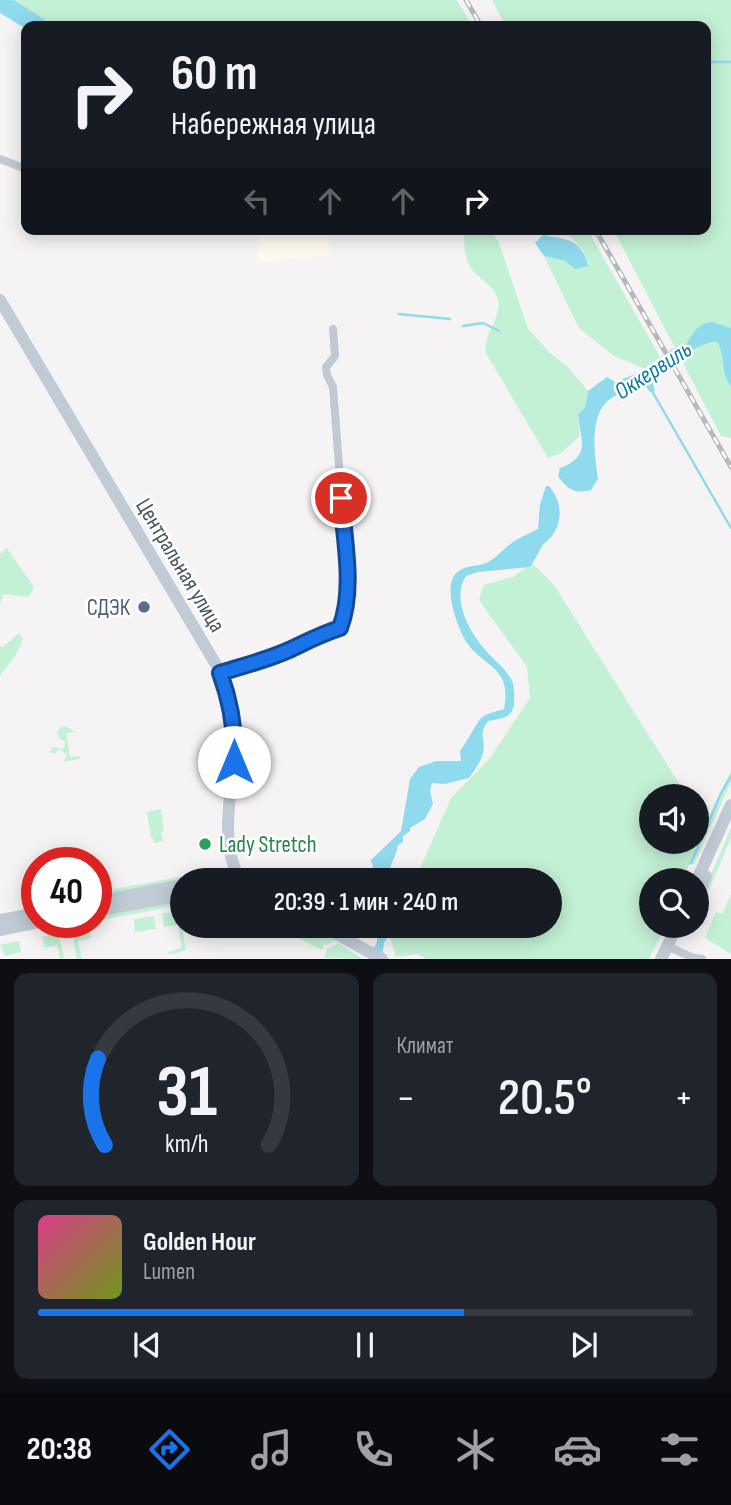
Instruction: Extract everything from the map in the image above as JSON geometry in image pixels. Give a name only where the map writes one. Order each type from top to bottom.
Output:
[{"type":"street","points":[[0,159],[21,167]]},
{"type":"street","name":"Центральная улица","points":[[0,300],[220,673],[233,713],[235,740],[228,842],[233,868]]},
{"type":"street","points":[[220,673],[267,659],[290,650],[307,639],[340,628],[346,610],[346,570],[333,387],[326,367],[335,356],[333,329]]},
{"type":"street","points":[[702,868],[731,804]]},
{"type":"street","points":[[709,869],[731,821]]},
{"type":"street","points":[[222,868],[229,859]]},
{"type":"street","points":[[112,899],[170,887]]},
{"type":"street","points":[[112,908],[170,897]]},
{"type":"street","points":[[0,920],[21,916]]},
{"type":"street","points":[[0,930],[21,926]]},
{"type":"street","points":[[345,938],[382,959]]},
{"type":"street","points":[[660,959],[670,951],[702,959]]},
{"type":"shaded area","points":[[259,235],[328,235],[330,255],[257,262]]},
{"type":"green space","points":[[7,0],[457,0],[469,21],[40,21]]},
{"type":"green space","points":[[492,0],[731,0],[731,438],[721,436],[616,235],[711,235],[711,21],[503,21]]},
{"type":"green space","points":[[465,235],[493,235],[499,243],[528,329],[550,353],[568,367],[588,391],[585,408],[578,414],[580,436],[561,453],[548,458],[486,353],[487,340],[497,314],[498,300],[493,289],[469,265],[464,247]]},
{"type":"green space","points":[[569,235],[590,235],[660,357],[645,369],[614,356],[579,328],[544,256],[565,261],[575,268],[584,252]]},
{"type":"green space","points":[[7,548],[34,587],[29,597],[3,594],[0,605],[0,554]]},
{"type":"green space","points":[[532,563],[554,585],[679,784],[639,784],[639,854],[699,854],[694,864],[690,863],[688,868],[639,868],[639,938],[660,938],[649,959],[426,959],[417,954],[396,957],[390,938],[562,938],[562,868],[420,868],[451,798],[490,758],[530,698],[527,667],[479,600],[484,585],[515,576]]},
{"type":"green space","points":[[19,633],[23,639],[15,657],[0,675],[0,646],[3,647]]},
{"type":"green space","points":[[65,726],[75,732],[66,733],[70,757],[79,756],[80,759],[64,762],[67,755],[59,749],[54,754],[50,752],[53,747],[63,749],[66,742],[59,738],[57,732]]},
{"type":"green space","points":[[731,771],[731,782],[709,831],[709,818]]},
{"type":"green space","points":[[161,809],[163,841],[154,843],[147,812]]},
{"type":"green space","points":[[731,827],[731,838],[709,890],[709,879]]},
{"type":"green space","points":[[170,879],[170,882],[112,893],[112,889]]},
{"type":"green space","points":[[731,894],[731,954],[705,938],[709,938],[709,929],[716,912],[722,914]]},
{"type":"green space","points":[[170,902],[170,907],[112,918],[112,913]]},
{"type":"green space","points":[[170,913],[170,926],[164,927],[162,914]]},
{"type":"green space","points":[[154,916],[156,929],[135,932],[134,919]]},
{"type":"green space","points":[[42,938],[59,938],[64,958],[60,959],[58,945],[44,948]]},
{"type":"green space","points":[[73,938],[91,938],[78,941],[82,959],[77,959]]},
{"type":"green space","points":[[180,938],[184,938],[186,950],[169,955],[168,952],[182,948]]},
{"type":"green space","points":[[300,939],[336,939],[327,945],[324,943],[322,950]]},
{"type":"green space","points":[[19,941],[21,952],[5,956],[0,945]]},
{"type":"green space","points":[[338,943],[363,959],[324,958],[327,949]]},
{"type":"water","points":[[543,235],[577,245],[582,250],[588,266],[575,269],[565,261],[544,256],[535,243]]},
{"type":"water","name":"Оккервиль","points":[[712,322],[731,328],[731,386],[725,375],[717,342],[710,342],[689,351],[686,359],[652,380],[655,391],[650,392],[644,384],[617,395],[605,404],[596,423],[595,458],[598,479],[591,490],[576,491],[565,485],[558,476],[560,468],[580,453],[582,440],[578,414],[585,408],[588,391],[607,377],[615,382],[648,369],[672,349],[686,345],[699,327]]},
{"type":"water","points":[[546,486],[549,486],[560,510],[558,523],[530,567],[478,572],[466,576],[460,593],[463,612],[471,630],[512,681],[512,712],[505,717],[488,721],[483,730],[482,756],[469,778],[445,784],[432,783],[430,791],[433,804],[425,819],[403,836],[403,842],[398,845],[390,868],[373,868],[371,860],[401,831],[410,779],[419,767],[436,761],[461,761],[460,751],[480,719],[504,709],[505,695],[501,677],[467,643],[453,610],[451,583],[460,570],[487,563],[512,543],[538,529],[540,504]]},
{"type":"water","points":[[377,938],[387,938],[382,959],[369,959]]},
{"type":"waterway","points":[[0,2],[30,21]]},
{"type":"waterway","points":[[711,62],[731,62]]},
{"type":"waterway","points":[[399,314],[450,319]]},
{"type":"waterway","points":[[463,326],[483,323],[499,331]]},
{"type":"waterway","name":"Оккервиль","points":[[652,391],[731,528]]},
{"type":"waterway","points":[[691,863],[731,776]]},
{"type":"railway","points":[[466,0],[478,21]]},
{"type":"railway","points":[[598,235],[731,467]]},
{"type":"place","name":"СДЭК","points":[[144,607]]},
{"type":"place","name":"Lady Stretch","points":[[205,844]]},
{"type":"route","points":[[234,762],[233,713],[220,673],[267,659],[290,650],[307,639],[340,628],[346,610],[341,498]]}]
